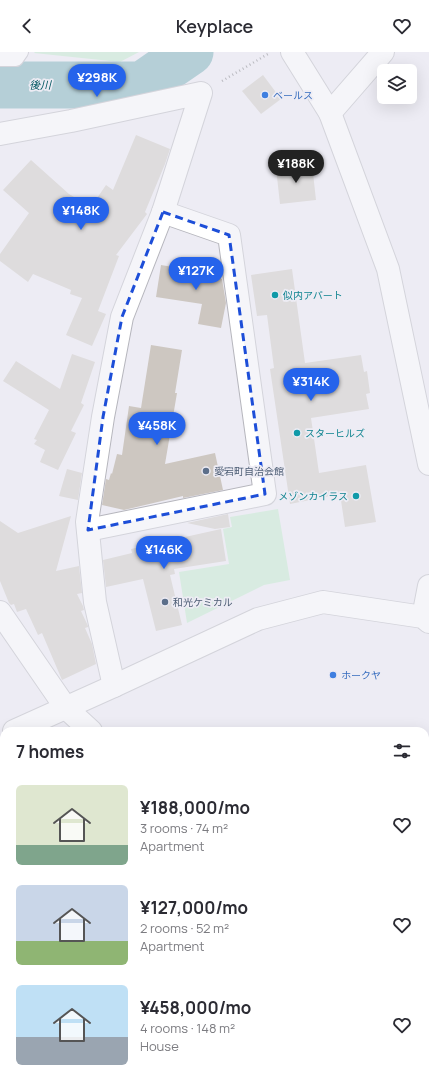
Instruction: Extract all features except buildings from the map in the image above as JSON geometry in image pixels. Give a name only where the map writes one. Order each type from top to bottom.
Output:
[{"type":"street","points":[[292,52],[330,114],[388,269],[429,464]]},
{"type":"street","points":[[330,114],[384,52]]},
{"type":"street","points":[[0,134],[70,121],[201,93],[163,212],[122,317],[103,417],[87,522],[95,602],[114,686]]},
{"type":"street","points":[[88,530],[265,494],[229,235],[163,212]]},
{"type":"street","points":[[23,727],[258,619],[323,602],[426,619],[429,586]]},
{"type":"street","points":[[0,612],[66,708],[87,727]]},
{"type":"lane","points":[[0,58],[16,59],[21,52]]},
{"type":"path","points":[[201,93],[270,52]]},
{"type":"highlighted area","points":[[163,212],[229,235],[265,494],[88,530],[103,417],[122,317]]},
{"type":"green space","points":[[139,52],[120,62],[34,53]]},
{"type":"green space","points":[[278,509],[290,580],[264,585],[187,623],[179,572],[229,564],[223,529],[232,527],[230,517]]},
{"type":"waterway","name":"後川","points":[[0,85],[142,85],[190,52]]},
{"type":"place","name":"ベールス","points":[[265,95]]},
{"type":"place","name":"似内アパート","points":[[275,295]]},
{"type":"place","name":"スターヒルズ","points":[[297,433]]},
{"type":"place","name":"愛宕町自治会館","points":[[206,471]]},
{"type":"place","name":"メゾンカイラス","points":[[356,496]]},
{"type":"place","name":"和光ケミカル","points":[[165,602]]},
{"type":"place","name":"ホークヤ","points":[[333,675]]}]
